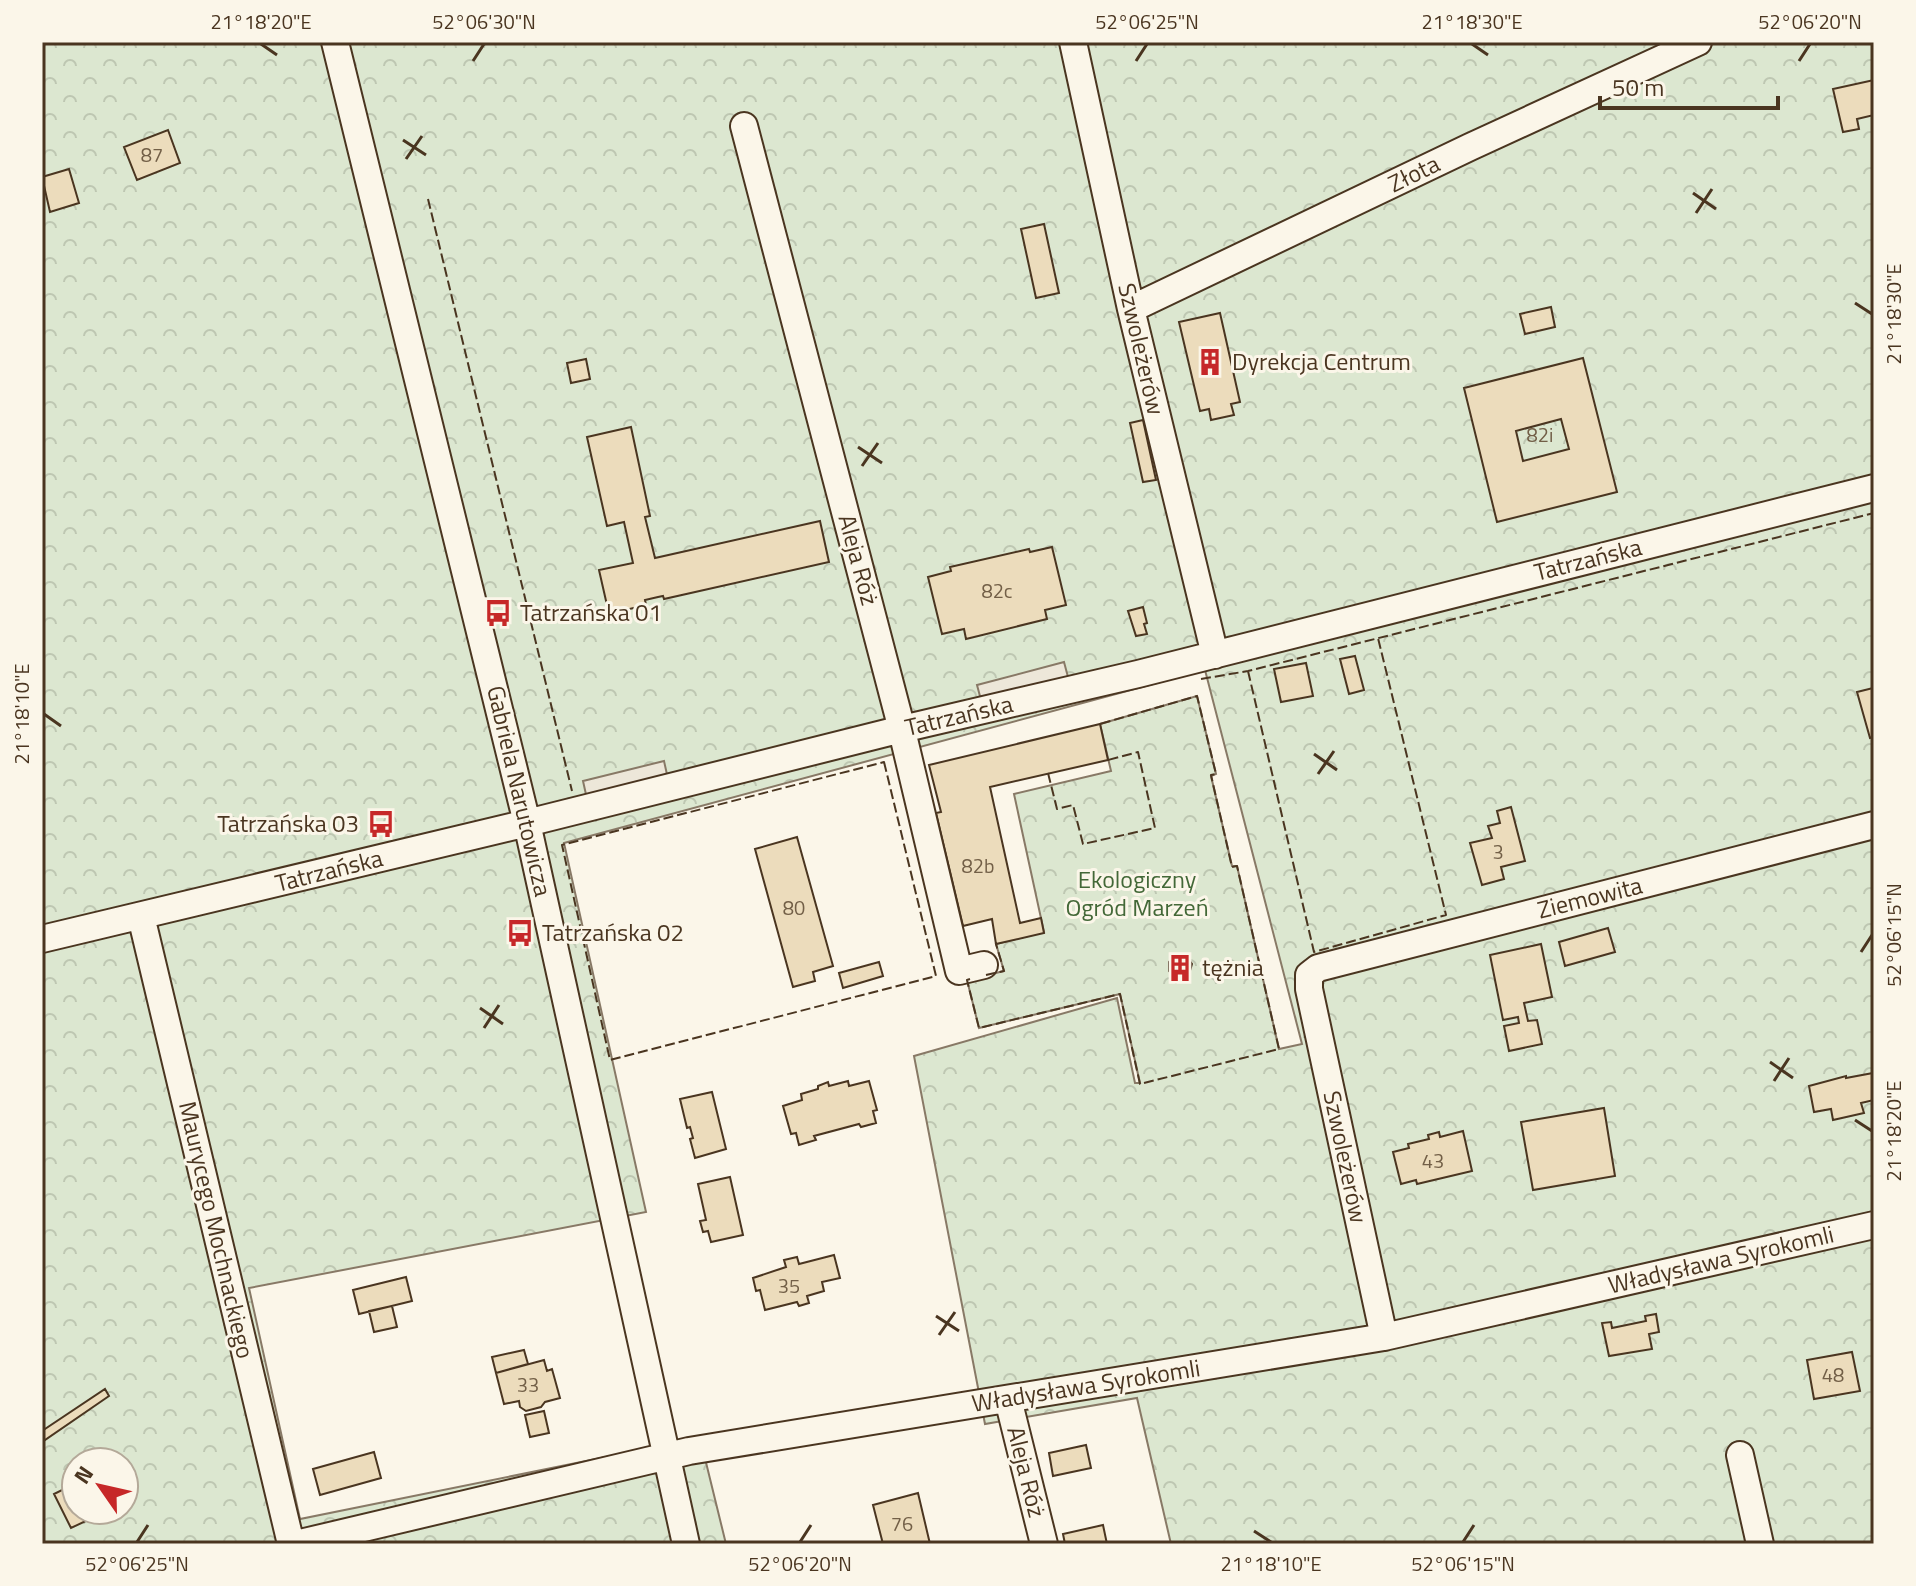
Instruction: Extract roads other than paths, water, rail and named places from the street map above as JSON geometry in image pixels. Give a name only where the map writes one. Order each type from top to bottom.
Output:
[{"type":"street","name":"Gabriela Narutowicza","points":[[335,42],[527,823],[686,1544]]},
{"type":"street","name":"Szwoleżerów","points":[[1073,42],[1131,309],[1215,655]]},
{"type":"street","name":"Złota","points":[[1131,309],[1698,42]]},
{"type":"street","name":"Aleja Róż","points":[[744,126],[902,729],[959,971],[984,965]]},
{"type":"street","name":"Tatrzańska","points":[[42,939],[1215,655],[1874,488]]},
{"type":"street","name":"Ziemowita","points":[[1309,975],[1318,968],[1874,825]]},
{"type":"street","name":"Maurycego Mochnackiego","points":[[141,916],[294,1544]]},
{"type":"street","name":"Szwoleżerów","points":[[1309,975],[1309,989],[1384,1337]]},
{"type":"street","name":"Władysława Syrokomli","points":[[294,1544],[667,1456],[1384,1337],[1874,1225]]},
{"type":"street","name":"Aleja Róż","points":[[1008,1399],[1044,1544]]},
{"type":"street","points":[[1740,1455],[1760,1544]]},
{"type":"place","name":"Dyrekcja Centrum","points":[[1210,362]]},
{"type":"place","name":"Tatrzańska 01","points":[[498,613]]},
{"type":"place","name":"Tatrzańska 03","points":[[381,824]]},
{"type":"place","name":"Tatrzańska 02","points":[[520,933]]},
{"type":"place","name":"tężnia","points":[[1180,968]]},
{"type":"park label","name":"Ekologiczny Ogród Marzeń","points":[[1137,894]]}]
